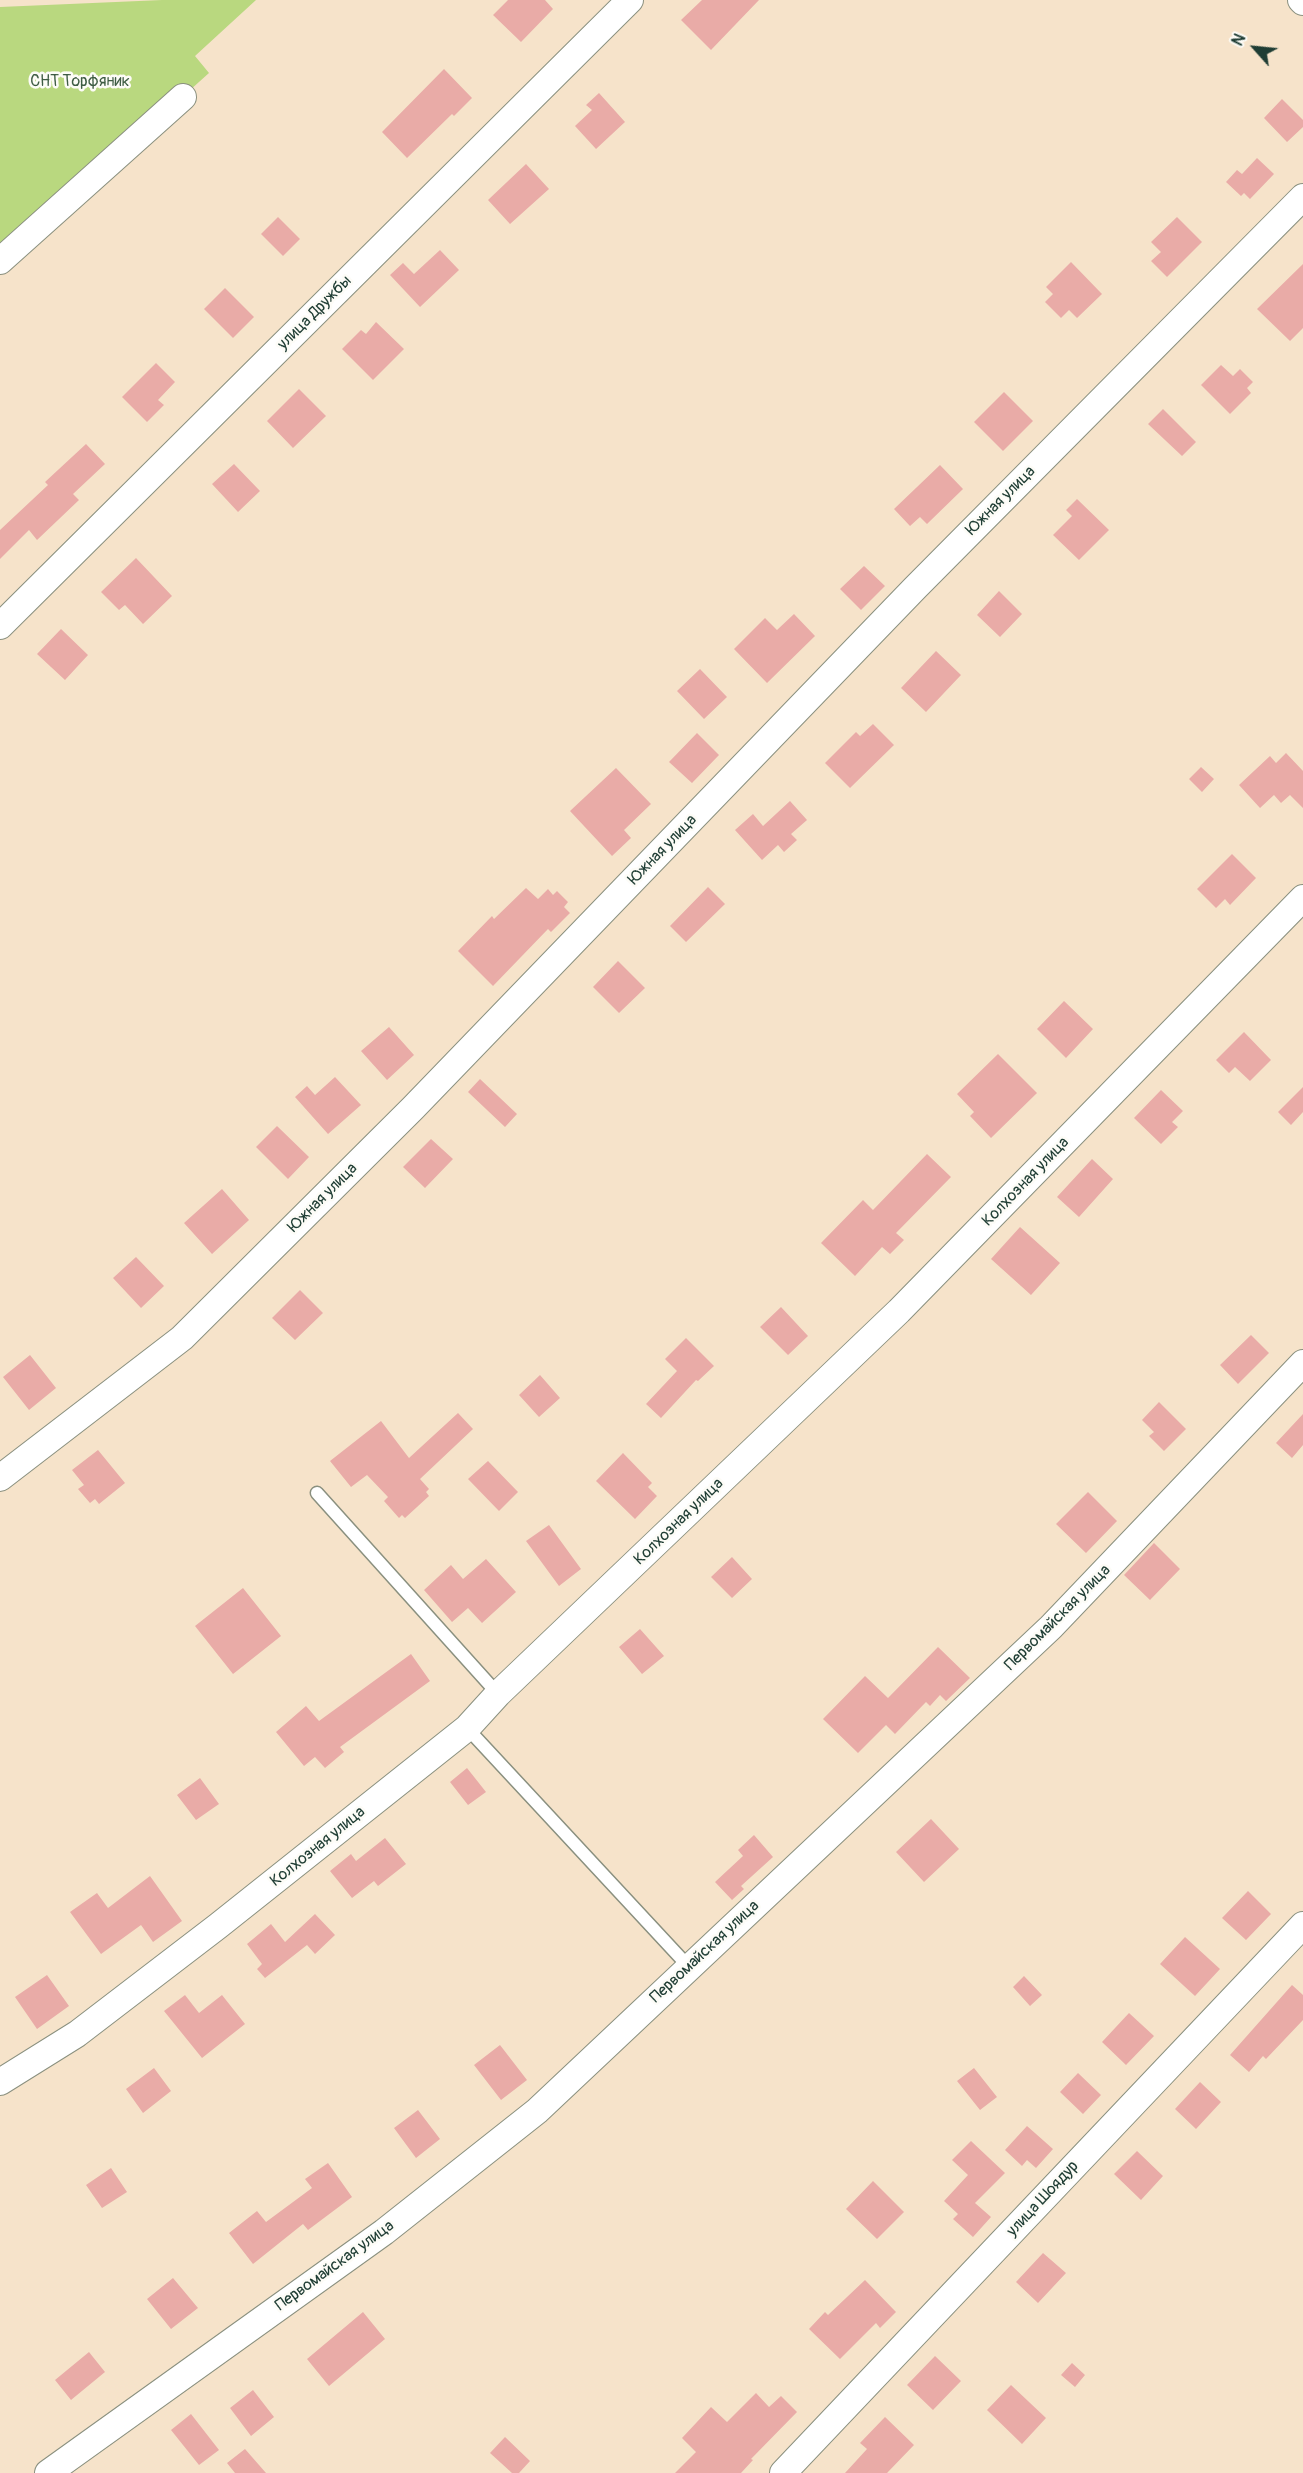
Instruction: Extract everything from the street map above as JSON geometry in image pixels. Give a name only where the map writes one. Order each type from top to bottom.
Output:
[{"type":"street","name":"улица Дружбы","points":[[0,626],[630,0]]},
{"type":"street","points":[[0,261],[183,97]]},
{"type":"street","name":"Южная улица","points":[[0,1478],[190,1330],[413,1108],[915,588],[1303,197]]},
{"type":"street","name":"Колхозная улица","points":[[0,2082],[77,2034],[218,1926],[467,1728],[498,1694],[899,1311],[1303,898]]},
{"type":"street","name":"Первомайская улица","points":[[48,2473],[384,2232],[537,2111],[1052,1627],[1303,1363]]},
{"type":"street","name":"улица Шоядур","points":[[783,2473],[1303,1925]]},
{"type":"lane","points":[[317,1493],[498,1694]]},
{"type":"lane","points":[[467,1728],[689,1967]]},
{"type":"green space","name":"СНТ Торфяник","points":[[162,0],[256,0],[195,56],[209,73],[0,261],[0,7]]},
{"type":"building","points":[[508,0],[545,0],[553,9],[521,42],[493,15]]},
{"type":"building","points":[[702,0],[759,0],[711,50],[681,20]]},
{"type":"building","points":[[444,69],[472,98],[454,116],[452,114],[407,158],[382,132]]},
{"type":"building","points":[[599,93],[625,122],[596,149],[575,126],[592,110],[586,105]]},
{"type":"building","points":[[1282,99],[1303,120],[1303,127],[1287,142],[1264,118]]},
{"type":"building","points":[[1257,158],[1274,174],[1250,199],[1244,193],[1241,196],[1226,182],[1237,170],[1242,174]]},
{"type":"building","points":[[526,164],[549,189],[510,224],[488,200]]},
{"type":"building","points":[[278,217],[300,239],[283,256],[261,234]]},
{"type":"building","points":[[1177,217],[1202,242],[1167,277],[1151,261],[1161,252],[1151,242]]},
{"type":"building","points":[[440,250],[459,270],[420,307],[390,275],[403,263],[414,274]]},
{"type":"building","points":[[1071,262],[1102,294],[1077,318],[1069,310],[1061,318],[1045,302],[1053,294],[1046,287]]},
{"type":"building","points":[[1303,264],[1303,328],[1290,341],[1257,309]]},
{"type":"building","points":[[225,288],[254,317],[233,338],[204,309]]},
{"type":"building","points":[[376,322],[404,349],[373,380],[342,349],[361,330],[366,334]]},
{"type":"building","points":[[156,363],[175,382],[158,400],[164,405],[147,422],[122,397]]},
{"type":"building","points":[[1221,365],[1233,376],[1240,369],[1253,382],[1247,388],[1251,393],[1230,414],[1201,385]]},
{"type":"building","points":[[299,389],[326,416],[293,448],[267,421]]},
{"type":"building","points":[[1004,392],[1033,421],[1003,451],[974,422]]},
{"type":"building","points":[[1163,409],[1196,442],[1182,456],[1148,424]]},
{"type":"building","points":[[86,444],[105,464],[73,494],[79,500],[37,540],[29,530],[0,559],[0,530],[48,485],[45,482]]},
{"type":"building","points":[[234,464],[260,491],[238,512],[212,484]]},
{"type":"building","points":[[940,465],[963,489],[927,524],[920,517],[910,526],[894,509]]},
{"type":"building","points":[[1077,499],[1109,530],[1079,560],[1053,535],[1072,516],[1066,510]]},
{"type":"building","points":[[136,558],[172,596],[143,624],[125,605],[119,610],[101,592]]},
{"type":"building","points":[[864,566],[885,586],[861,610],[840,589]]},
{"type":"building","points":[[999,591],[1022,614],[1000,637],[977,615]]},
{"type":"building","points":[[794,614],[815,636],[767,683],[734,649],[765,618],[777,630]]},
{"type":"building","points":[[61,629],[88,655],[65,680],[37,654]]},
{"type":"building","points":[[936,651],[961,675],[926,712],[901,688]]},
{"type":"building","points":[[700,669],[727,697],[704,719],[677,691]]},
{"type":"building","points":[[873,724],[894,745],[850,788],[825,763],[856,732],[860,736]]},
{"type":"building","points":[[697,733],[719,755],[692,783],[669,762]]},
{"type":"building","points":[[1286,753],[1303,771],[1303,808],[1290,795],[1281,803],[1274,795],[1260,808],[1239,785],[1270,756],[1276,763]]},
{"type":"building","points":[[1201,767],[1214,779],[1202,792],[1189,779]]},
{"type":"building","points":[[616,768],[651,804],[624,830],[631,838],[612,856],[570,811]]},
{"type":"building","points":[[790,801],[807,820],[791,834],[797,840],[784,852],[778,845],[762,860],[735,830],[753,814],[763,826]]},
{"type":"building","points":[[1232,854],[1256,878],[1230,905],[1225,899],[1216,908],[1197,889]]},
{"type":"building","points":[[708,887],[725,904],[686,942],[670,926]]},
{"type":"building","points":[[526,888],[538,899],[548,889],[553,895],[557,891],[568,902],[564,907],[570,913],[551,932],[548,929],[493,986],[458,951],[492,916],[494,919]]},
{"type":"building","points":[[618,961],[645,988],[619,1013],[593,987]]},
{"type":"building","points":[[1064,1001],[1093,1029],[1066,1058],[1037,1029]]},
{"type":"building","points":[[389,1027],[414,1055],[387,1080],[361,1051]]},
{"type":"building","points":[[1244,1032],[1271,1060],[1250,1081],[1235,1067],[1229,1073],[1216,1060]]},
{"type":"building","points":[[998,1054],[1037,1093],[991,1138],[970,1116],[974,1112],[957,1094]]},
{"type":"building","points":[[335,1077],[361,1105],[328,1134],[295,1097],[307,1086],[315,1095]]},
{"type":"building","points":[[480,1079],[517,1114],[505,1127],[468,1092]]},
{"type":"building","points":[[1303,1087],[1303,1112],[1291,1125],[1278,1112]]},
{"type":"building","points":[[1161,1090],[1183,1111],[1172,1122],[1178,1127],[1161,1144],[1134,1118]]},
{"type":"building","points":[[277,1126],[309,1157],[288,1179],[256,1147]]},
{"type":"building","points":[[431,1139],[453,1159],[425,1188],[403,1167]]},
{"type":"building","points":[[927,1154],[951,1177],[896,1233],[904,1240],[890,1254],[882,1247],[855,1276],[821,1243],[863,1200],[873,1210]]},
{"type":"building","points":[[1092,1159],[1113,1179],[1079,1217],[1057,1197]]},
{"type":"building","points":[[222,1189],[249,1220],[212,1254],[184,1223]]},
{"type":"building","points":[[1020,1227],[1060,1263],[1031,1295],[991,1259]]},
{"type":"building","points":[[136,1257],[164,1286],[141,1308],[113,1278]]},
{"type":"building","points":[[300,1290],[323,1313],[295,1340],[272,1318]]},
{"type":"building","points":[[781,1307],[808,1336],[788,1355],[760,1327]]},
{"type":"building","points":[[1251,1335],[1269,1353],[1238,1384],[1220,1365]]},
{"type":"building","points":[[686,1338],[714,1366],[698,1381],[696,1380],[661,1418],[646,1404],[677,1371],[665,1359]]},
{"type":"building","points":[[30,1355],[56,1388],[29,1410],[3,1377]]},
{"type":"building","points":[[540,1375],[560,1398],[539,1417],[519,1395]]},
{"type":"building","points":[[1159,1402],[1186,1429],[1164,1451],[1149,1436],[1154,1432],[1142,1420]]},
{"type":"building","points":[[458,1413],[473,1429],[420,1479],[429,1489],[426,1492],[429,1496],[405,1518],[402,1515],[399,1518],[384,1501],[388,1497],[367,1475],[351,1487],[330,1461],[381,1421],[409,1458]]},
{"type":"building","points":[[1303,1414],[1303,1445],[1292,1458],[1276,1443]]},
{"type":"building","points":[[98,1450],[125,1483],[99,1504],[95,1499],[90,1503],[78,1489],[84,1485],[72,1470]]},
{"type":"building","points":[[623,1453],[652,1483],[648,1487],[657,1496],[635,1519],[596,1481]]},
{"type":"building","points":[[488,1461],[518,1492],[499,1511],[468,1479]]},
{"type":"building","points":[[1088,1492],[1117,1521],[1086,1553],[1056,1524]]},
{"type":"building","points":[[549,1525],[581,1569],[559,1586],[526,1541]]},
{"type":"building","points":[[1154,1543],[1180,1569],[1150,1600],[1124,1575]]},
{"type":"building","points":[[732,1557],[752,1579],[732,1598],[711,1577]]},
{"type":"building","points":[[486,1559],[516,1592],[482,1623],[468,1608],[452,1622],[424,1590],[451,1565],[463,1579]]},
{"type":"building","points":[[243,1588],[281,1636],[233,1674],[195,1626]]},
{"type":"building","points":[[640,1629],[664,1656],[642,1674],[619,1647]]},
{"type":"building","points":[[938,1647],[970,1678],[946,1701],[940,1695],[930,1706],[926,1702],[895,1734],[886,1725],[858,1753],[823,1719],[865,1676],[888,1698]]},
{"type":"building","points":[[411,1654],[430,1681],[340,1747],[344,1752],[325,1768],[315,1757],[304,1766],[276,1732],[306,1706],[319,1721]]},
{"type":"building","points":[[467,1768],[486,1792],[468,1805],[450,1782]]},
{"type":"building","points":[[200,1778],[219,1804],[196,1820],[177,1795]]},
{"type":"building","points":[[931,1819],[959,1849],[924,1882],[896,1852]]},
{"type":"building","points":[[754,1835],[773,1857],[741,1886],[744,1889],[732,1900],[715,1882],[743,1856],[738,1850]]},
{"type":"building","points":[[385,1838],[406,1864],[378,1886],[374,1881],[352,1898],[330,1871],[351,1854],[356,1861]]},
{"type":"building","points":[[150,1876],[182,1921],[153,1942],[141,1925],[101,1954],[70,1912],[97,1893],[108,1908]]},
{"type":"building","points":[[1248,1891],[1271,1914],[1246,1940],[1222,1918]]},
{"type":"building","points":[[315,1914],[335,1935],[315,1954],[307,1945],[265,1978],[257,1969],[262,1964],[247,1944],[271,1924],[285,1942]]},
{"type":"building","points":[[1185,1937],[1220,1969],[1195,1996],[1160,1964]]},
{"type":"building","points":[[47,1975],[69,2006],[37,2029],[15,1997]]},
{"type":"building","points":[[1024,1976],[1042,1995],[1030,2006],[1013,1987]]},
{"type":"building","points":[[1292,1985],[1303,1995],[1303,2020],[1266,2059],[1263,2056],[1249,2072],[1230,2055]]},
{"type":"building","points":[[185,1995],[199,2013],[222,1995],[245,2024],[202,2058],[164,2011]]},
{"type":"building","points":[[1129,2013],[1154,2036],[1126,2065],[1102,2042]]},
{"type":"building","points":[[500,2045],[527,2080],[501,2100],[474,2065]]},
{"type":"building","points":[[154,2068],[171,2091],[143,2113],[126,2089]]},
{"type":"building","points":[[974,2068],[997,2097],[980,2110],[957,2081]]},
{"type":"building","points":[[1078,2073],[1101,2095],[1083,2114],[1060,2092]]},
{"type":"building","points":[[1200,2082],[1221,2102],[1196,2129],[1175,2109]]},
{"type":"building","points":[[418,2110],[440,2139],[416,2158],[394,2128]]},
{"type":"building","points":[[1027,2126],[1053,2149],[1036,2168],[1027,2160],[1022,2166],[1005,2150]]},
{"type":"building","points":[[971,2141],[1005,2173],[975,2203],[991,2217],[973,2237],[953,2219],[958,2214],[944,2201],[968,2175],[952,2160]]},
{"type":"building","points":[[1137,2151],[1163,2176],[1141,2200],[1114,2174]]},
{"type":"building","points":[[328,2163],[352,2197],[308,2230],[303,2224],[253,2264],[229,2233],[257,2211],[266,2222],[312,2188],[305,2179]]},
{"type":"building","points":[[111,2168],[127,2192],[102,2208],[86,2185]]},
{"type":"building","points":[[873,2181],[904,2212],[877,2239],[846,2209]]},
{"type":"building","points":[[1043,2253],[1066,2273],[1038,2303],[1016,2282]]},
{"type":"building","points":[[173,2278],[198,2308],[171,2329],[147,2299]]},
{"type":"building","points":[[865,2280],[896,2312],[880,2328],[876,2323],[840,2359],[809,2329],[825,2312],[828,2315]]},
{"type":"building","points":[[363,2312],[385,2339],[329,2386],[307,2359]]},
{"type":"building","points":[[89,2352],[105,2372],[71,2400],[55,2380]]},
{"type":"building","points":[[935,2356],[961,2381],[933,2410],[907,2385]]},
{"type":"building","points":[[1072,2363],[1085,2375],[1075,2387],[1061,2375]]},
{"type":"building","points":[[1011,2385],[1046,2418],[1022,2444],[987,2410]]},
{"type":"building","points":[[253,2390],[274,2417],[251,2436],[230,2408]]},
{"type":"building","points":[[756,2393],[769,2407],[781,2396],[797,2412],[751,2459],[753,2460],[741,2473],[675,2473],[696,2452],[682,2438],[711,2407],[727,2422]]},
{"type":"building","points":[[191,2414],[219,2450],[199,2465],[171,2430]]},
{"type":"building","points":[[885,2417],[914,2445],[887,2473],[845,2473],[867,2449],[860,2443]]},
{"type":"building","points":[[505,2437],[530,2461],[519,2473],[512,2473],[490,2453]]},
{"type":"building","points":[[245,2449],[266,2473],[235,2473],[227,2463]]}]
